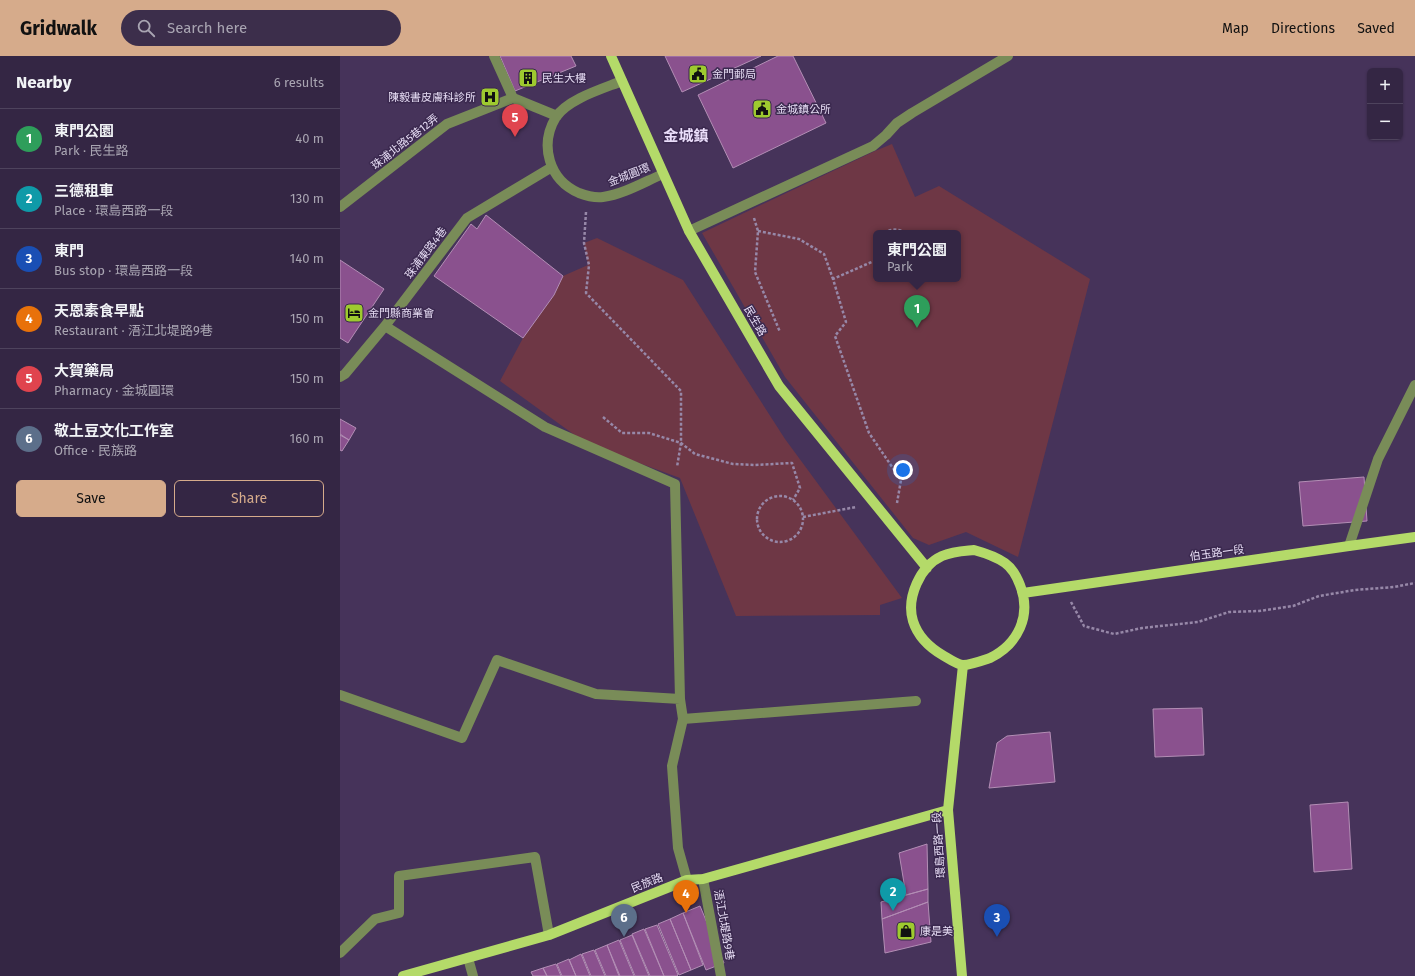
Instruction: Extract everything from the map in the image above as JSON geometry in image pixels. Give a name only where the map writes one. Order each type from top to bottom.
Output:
[{"type":"main road","name":"民生路","points":[[611,56],[689,231],[779,386],[927,568]]},
{"type":"main road","name":"伯玉路一段","points":[[1023,593],[1415,537]]},
{"type":"main road","points":[[974,550],[991,554],[1006,564],[1017,577],[1023,593],[1025,610],[1021,627],[1012,641],[1000,652],[985,660],[963,665],[934,650],[920,637],[913,620],[912,601],[916,583],[927,568],[940,557],[957,551],[974,550]]},
{"type":"main road","name":"環島西路一段","points":[[962,976],[948,810],[963,665]]},
{"type":"main road","name":"民族路","points":[[403,976],[549,935],[687,880],[703,879],[948,810]]},
{"type":"street","points":[[494,56],[513,98],[557,116]]},
{"type":"street","points":[[689,231],[873,146],[897,123],[912,113],[1008,56]]},
{"type":"street","name":"金城圓環","points":[[622,81],[569,105],[557,116],[549,131],[547,148],[552,167],[559,179],[571,190],[586,196],[603,197],[620,193],[663,174]]},
{"type":"street","name":"珠浦北路5巷12弄","points":[[340,207],[447,124],[513,98]]},
{"type":"street","name":"珠浦東路4巷","points":[[340,377],[346,374],[385,326],[467,218],[552,167]]},
{"type":"street","points":[[385,326],[545,427],[675,484],[680,699],[682,719],[672,766],[678,848],[687,880]]},
{"type":"street","points":[[1348,546],[1378,459],[1415,385]]},
{"type":"street","points":[[340,695],[462,738],[497,660],[596,694],[680,699]]},
{"type":"street","points":[[682,719],[916,700]]},
{"type":"street","points":[[340,952],[375,919],[399,913],[400,876],[535,857],[549,935]]},
{"type":"street","name":"浯江北堤路9巷","points":[[703,879],[721,976]]},
{"type":"street","points":[[468,958],[472,976]]},
{"type":"path","points":[[586,196],[584,243],[588,265],[586,293],[681,391],[681,443],[675,484]]},
{"type":"path","points":[[753,217],[758,231],[755,272],[780,332]]},
{"type":"path","points":[[758,231],[799,239],[824,254],[846,322],[835,336],[869,433],[901,480],[897,503]]},
{"type":"path","points":[[833,279],[873,261]]},
{"type":"path","points":[[603,417],[622,433],[649,433],[681,443],[695,454],[734,464],[792,463],[800,488],[793,500]]},
{"type":"path","points":[[774,496],[782,496],[793,500],[801,509],[803,517],[800,531],[795,537],[788,541],[774,542],[761,533],[757,526],[757,511],[761,504],[774,496]]},
{"type":"path","points":[[803,517],[837,509]]},
{"type":"path","points":[[1062,588],[1084,626],[1114,634],[1142,628],[1198,622],[1229,612],[1259,611],[1293,606],[1320,596],[1415,583]]},
{"type":"shaded area","points":[[892,144],[915,197],[939,186],[1090,279],[1018,557],[966,532],[929,545],[913,538],[785,377],[702,233]]},
{"type":"shaded area","points":[[597,238],[683,280],[785,439],[902,598],[880,605],[880,615],[736,616],[680,478],[587,444],[500,381],[523,338],[554,295],[563,276],[588,265],[584,243]]},
{"type":"building","name":"民生大樓","points":[[500,56],[571,56],[576,66],[515,91]]},
{"type":"building","name":"金門郵局","points":[[665,56],[761,56],[682,92]]},
{"type":"building","name":"金城鎮公所","points":[[778,56],[793,56],[826,123],[733,168],[698,95]]},
{"type":"building","points":[[486,215],[563,276],[554,295],[523,338],[434,276],[471,224],[477,229]]},
{"type":"building","name":"金門縣商業會","points":[[340,260],[384,289],[348,343],[340,338]]},
{"type":"building","points":[[340,419],[356,428],[349,440],[340,434]]},
{"type":"building","points":[[340,435],[349,440],[342,451],[340,450]]},
{"type":"building","points":[[1364,477],[1367,521],[1303,526],[1299,482]]},
{"type":"building","points":[[1202,708],[1204,755],[1155,757],[1153,709]]},
{"type":"building","points":[[1050,732],[1055,782],[989,788],[997,743],[1007,736]]},
{"type":"building","points":[[1348,802],[1352,869],[1314,872],[1310,805]]},
{"type":"building","points":[[927,844],[928,889],[906,895],[899,853]]},
{"type":"building","points":[[928,889],[928,902],[882,919],[881,902]]},
{"type":"building","name":"康是美","points":[[928,902],[931,942],[885,953],[882,919]]},
{"type":"building","points":[[700,906],[724,963],[706,970],[683,913]]},
{"type":"building","points":[[683,913],[703,965],[691,970],[670,919]]},
{"type":"building","points":[[670,919],[691,970],[679,975],[658,924]]},
{"type":"building","points":[[657,925],[678,975],[677,976],[664,976],[645,929]]},
{"type":"building","points":[[644,929],[664,976],[650,976],[632,934]]},
{"type":"building","points":[[632,935],[649,976],[635,976],[620,940]]},
{"type":"building","points":[[619,940],[634,976],[619,976],[607,945]]},
{"type":"building","points":[[607,945],[620,976],[606,976],[595,950]]},
{"type":"building","points":[[594,950],[605,976],[591,976],[582,954]]},
{"type":"building","points":[[581,954],[590,976],[576,976],[569,960]]},
{"type":"building","points":[[569,959],[576,976],[562,976],[557,964]]},
{"type":"building","points":[[556,964],[561,976],[547,976],[543,968]]},
{"type":"building","points":[[543,968],[547,976],[533,976],[531,972]]},
{"type":"place","name":"金門郵局","points":[[698,74]]},
{"type":"place","name":"民生大樓","points":[[528,78]]},
{"type":"place","name":"陳毅書皮膚科診所","points":[[490,97]]},
{"type":"place","name":"金城鎮公所","points":[[762,109]]},
{"type":"place","name":"大賀藥局","points":[[515,137]]},
{"type":"place","name":"金門縣商業會","points":[[354,313]]},
{"type":"place","name":"東門公園","points":[[917,328]]},
{"type":"place","name":"三德租車","points":[[893,911]]},
{"type":"place","name":"天恩素食早點","points":[[686,913]]},
{"type":"place","name":"康是美","points":[[906,931]]},
{"type":"place","name":"敬土豆文化工作室","points":[[624,937]]},
{"type":"place","name":"東門","points":[[997,937]]},
{"type":"district","name":"金城鎮","points":[[686,136]]}]
